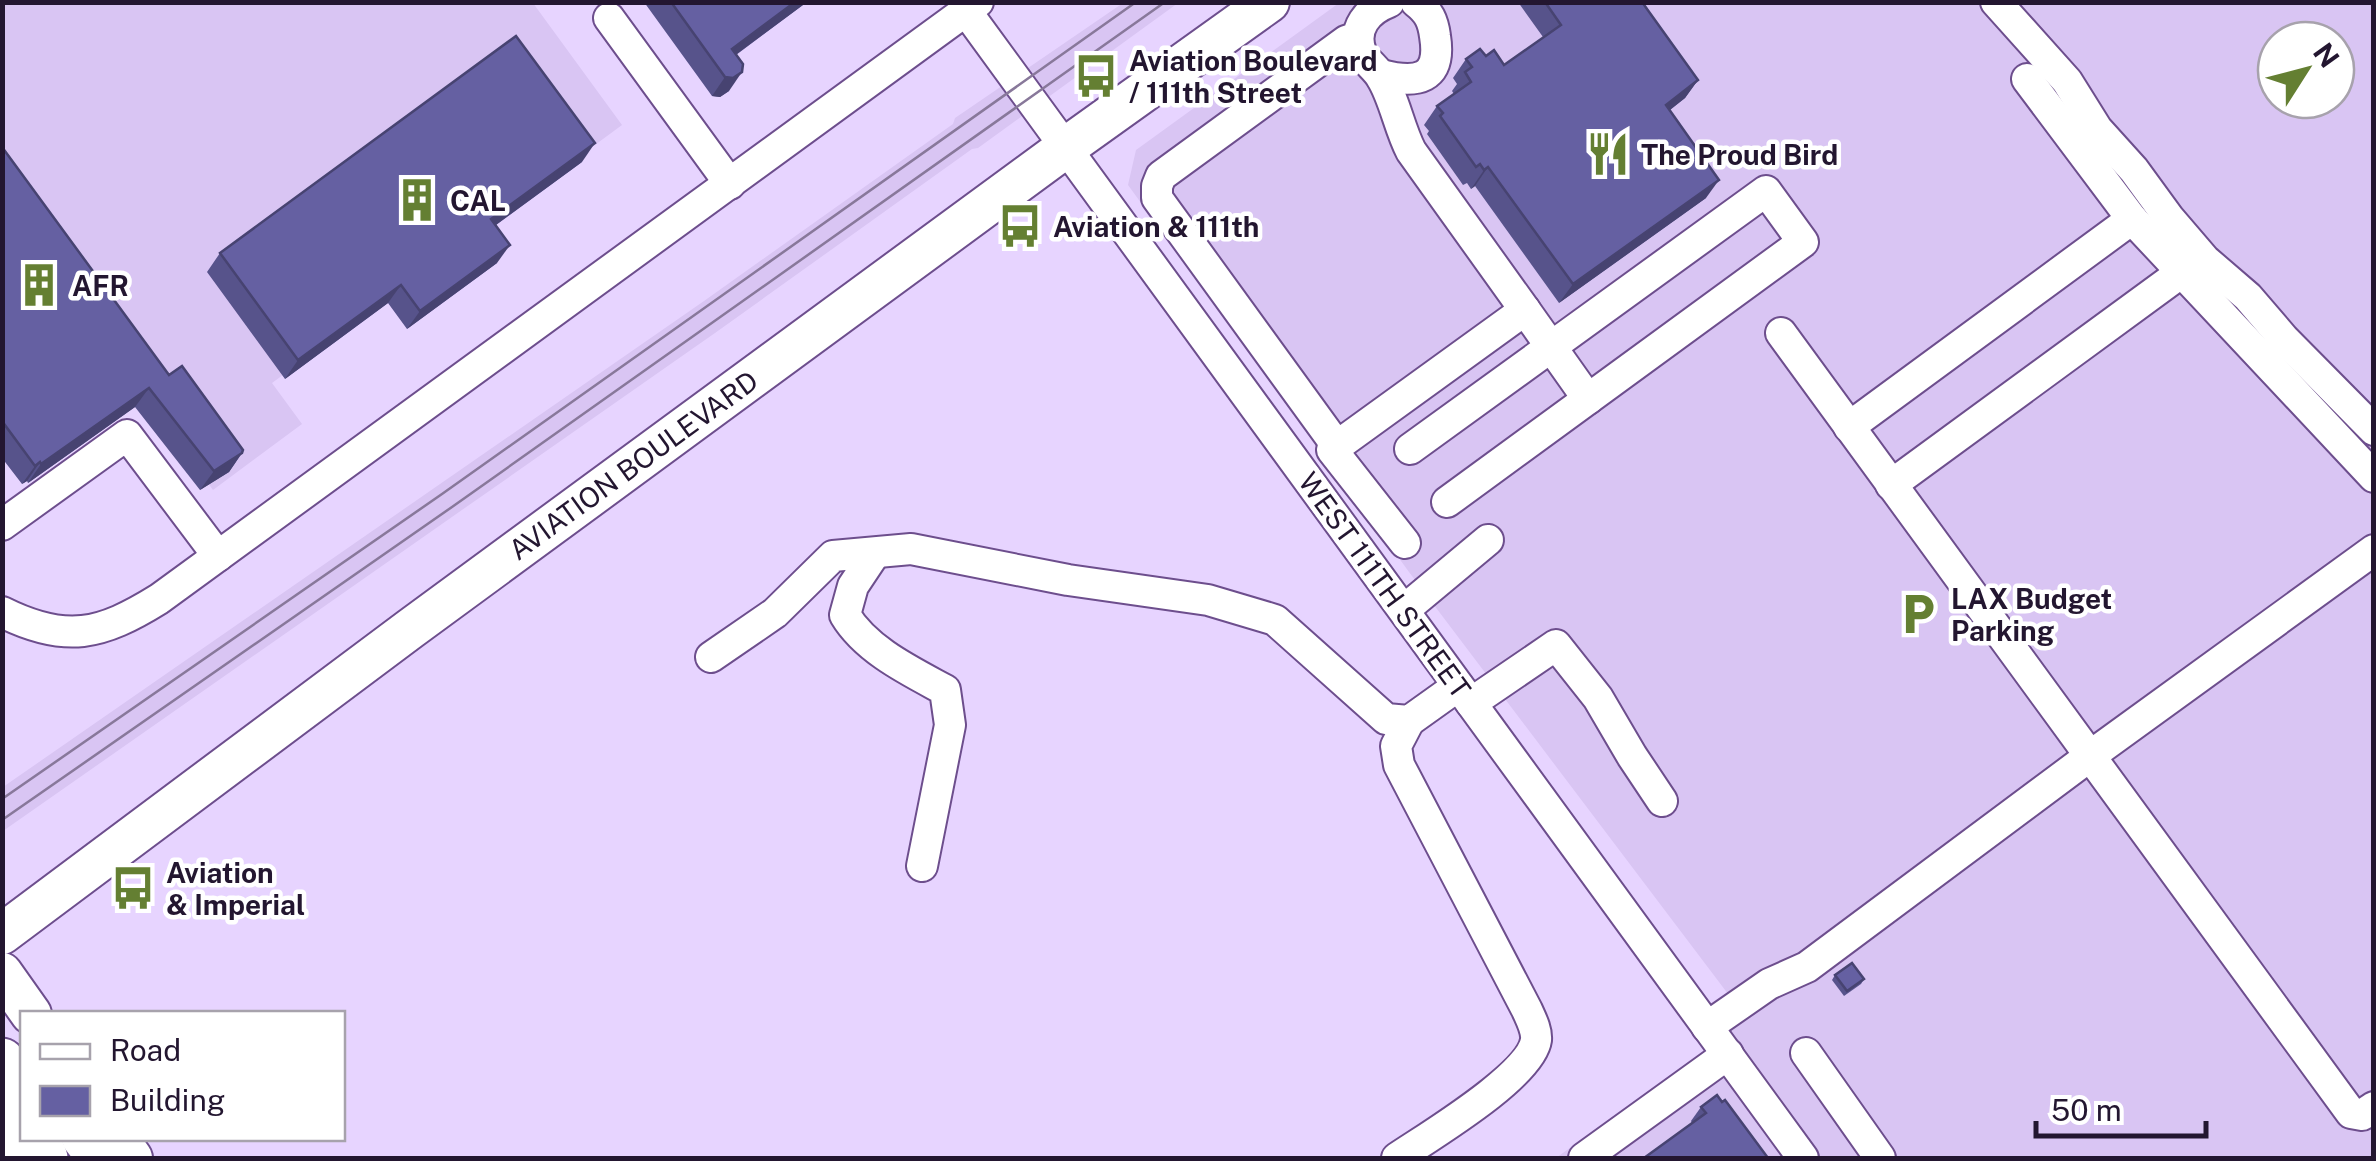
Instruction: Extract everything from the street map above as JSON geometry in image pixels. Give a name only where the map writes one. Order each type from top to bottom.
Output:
[{"type":"highway","points":[[2,1061],[20,1104]]},
{"type":"highway","points":[[2,1136],[11,1158]]},
{"type":"main road","name":"AVIATION BOULEVARD","points":[[2,934],[410,629],[1268,2]]},
{"type":"main road","points":[[2,973],[29,1011]]},
{"type":"main road","points":[[2,1040],[20,1062]]},
{"type":"main road","points":[[2,1083],[20,1106]]},
{"type":"street","points":[[1381,75],[1415,78],[1434,65],[1438,56],[1433,21],[1416,2]]},
{"type":"street","points":[[1996,2],[2068,81],[2097,129],[2205,260],[2248,297],[2374,430]]},
{"type":"street","points":[[1380,4],[1367,15],[1358,37],[1362,52],[1381,75],[1411,151],[1588,399]]},
{"type":"street","name":"WEST 111TH STREET","points":[[972,7],[1065,148],[1803,1158]]},
{"type":"street","points":[[2,612],[26,624],[57,632],[108,626],[159,599],[972,7]]},
{"type":"street","points":[[610,18],[730,184]]},
{"type":"street","points":[[1358,37],[1346,41],[1161,176],[1158,198],[1405,544]]},
{"type":"street","points":[[2027,79],[2132,218],[2374,478]]},
{"type":"street","points":[[1410,450],[1766,190],[1803,242],[1447,502]]},
{"type":"street","points":[[1850,427],[2132,218]]},
{"type":"street","points":[[1891,484],[2182,272]]},
{"type":"street","points":[[1302,471],[1526,310]]},
{"type":"street","points":[[1781,333],[2351,1113],[2362,1115],[2374,1108]]},
{"type":"street","points":[[2,526],[128,435],[218,556]]},
{"type":"street","points":[[1404,610],[1488,540]]},
{"type":"street","points":[[711,657],[775,613],[833,556],[911,550],[1068,580],[1208,600],[1275,620],[1386,719],[1409,721],[1556,645],[1598,698],[1662,801]]},
{"type":"street","points":[[1707,1028],[1770,984],[1807,966],[2374,550]]},
{"type":"street","points":[[875,552],[853,586],[845,615],[854,630],[902,666],[945,690],[950,725],[922,866]]},
{"type":"street","points":[[1397,1158],[1486,1097],[1518,1070],[1536,1043],[1527,1010],[1399,765],[1396,746],[1409,721]]},
{"type":"street","points":[[1806,1053],[1880,1158]]},
{"type":"street","points":[[1584,1158],[1728,1054]]},
{"type":"shaded area","points":[[2,3],[533,3],[622,125],[272,383],[302,424],[213,490],[3,198]]},
{"type":"shaded area","points":[[1123,3],[1178,3],[978,148],[3,831],[3,787],[704,301],[953,124],[955,118]]},
{"type":"shaded area","name":"LAX Budget Parking","points":[[1339,3],[2373,3],[2373,1158],[1556,1158],[1747,1019],[1409,572],[1128,185],[1136,150]]},
{"type":"building","points":[[671,2],[795,2],[732,49],[743,64],[742,72],[733,78],[725,77]]},
{"type":"building","name":"The Proud Bird","points":[[1545,2],[1642,2],[1698,80],[1666,105],[1719,180],[1573,284],[1488,167],[1476,167],[1437,106],[1471,82],[1465,72],[1472,67],[1466,59],[1480,49],[1486,56],[1494,50],[1504,65],[1561,25]]},
{"type":"building","name":"CAL","points":[[516,36],[595,143],[491,219],[510,245],[420,311],[401,285],[298,360],[220,253]]},
{"type":"building","name":"AFR","points":[[2,147],[169,375],[182,366],[242,453],[214,471],[149,388],[35,466],[2,421]]},
{"type":"building","points":[[1852,963],[1864,979],[1847,991],[1835,975]]},
{"type":"building","points":[[1717,1095],[1722,1102],[1725,1100],[1768,1158],[1644,1158],[1706,1113],[1701,1107]]},
{"type":"tram line","points":[[2,799],[442,494],[1136,2]]},
{"type":"tram line","points":[[2,820],[1165,2]]},
{"type":"place","name":"Aviation Boulevard / 111th Street","points":[[1096,76]]},
{"type":"place","name":"The Proud Bird","points":[[1608,154]]},
{"type":"place","name":"CAL","points":[[417,200]]},
{"type":"place","name":"Aviation & 111th","points":[[1020,226]]},
{"type":"place","name":"AFR","points":[[39,285]]},
{"type":"place","name":"LAX Budget Parking","points":[[1918,614]]},
{"type":"place","name":"Aviation & Imperial","points":[[133,888]]}]
